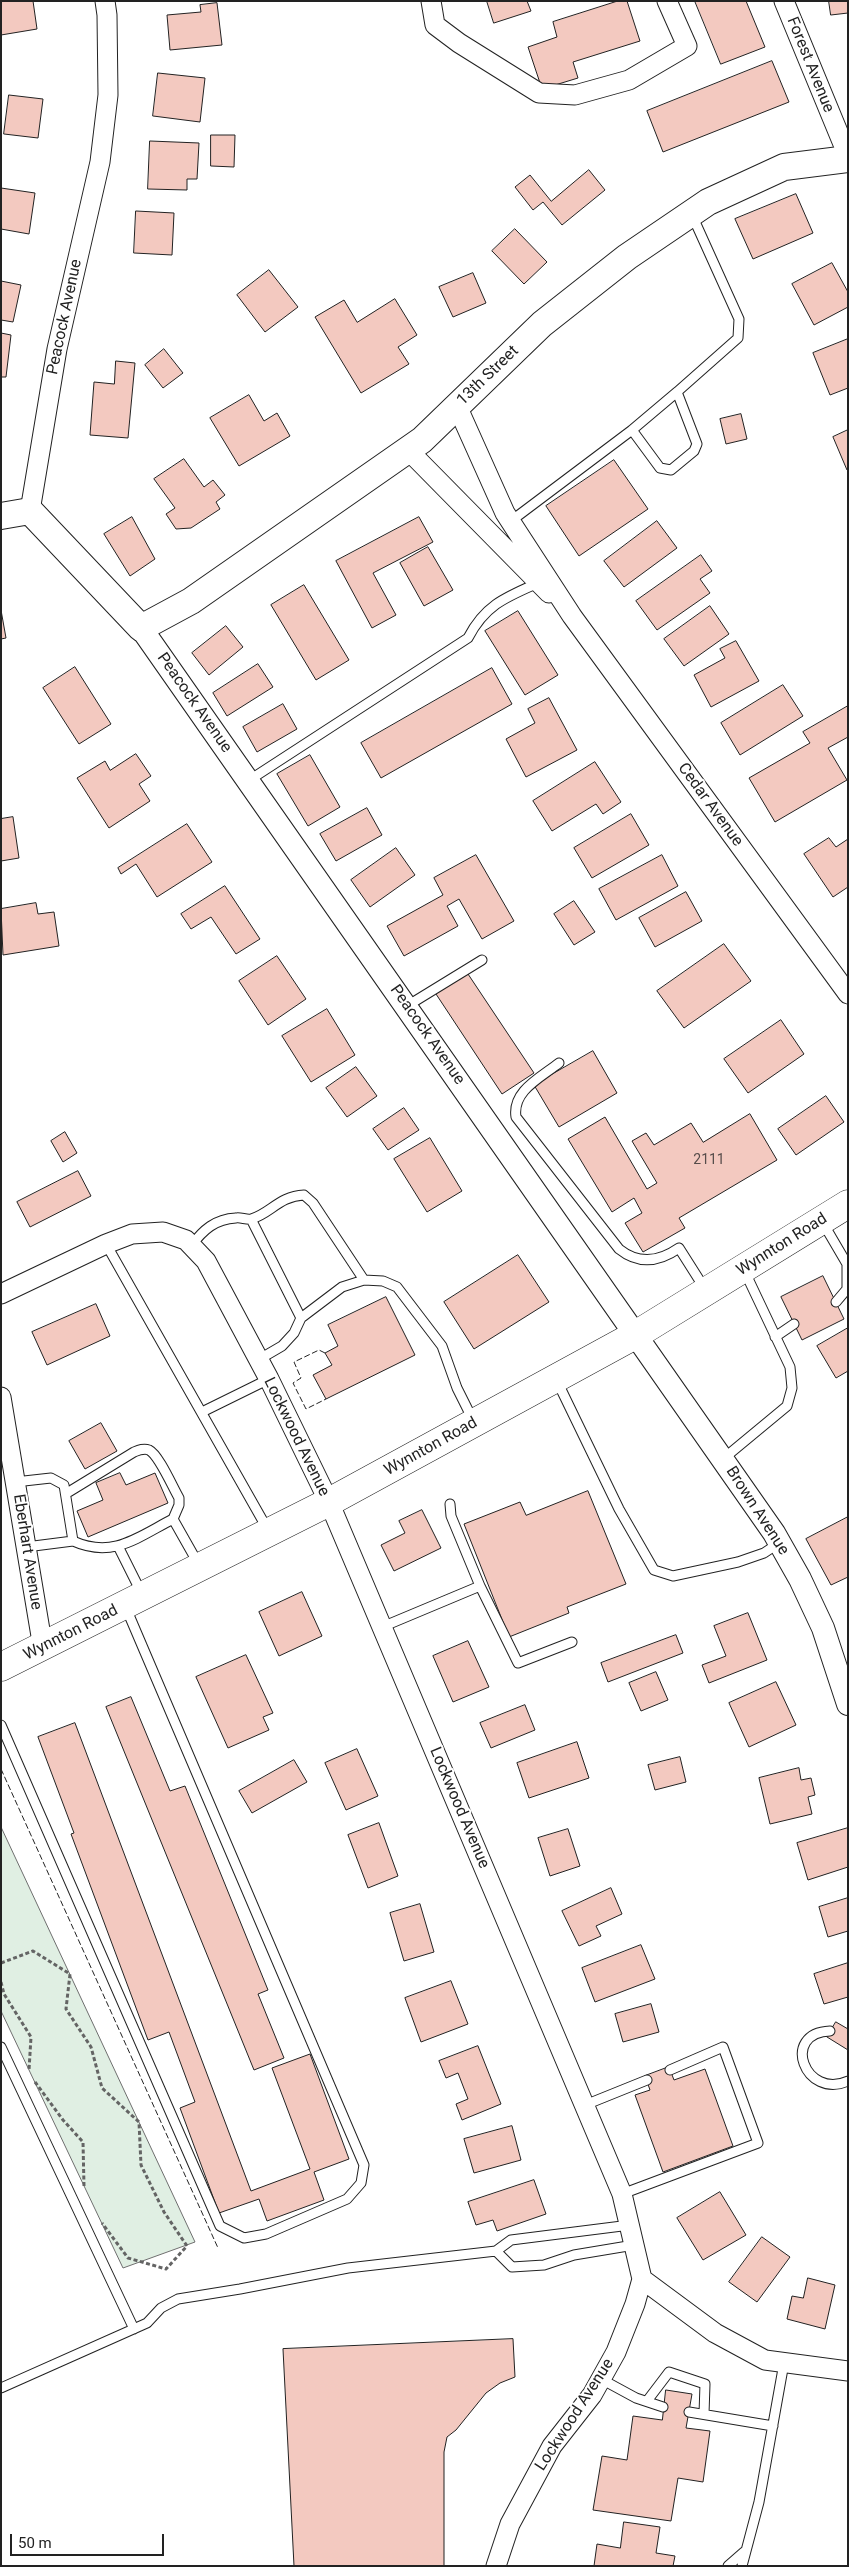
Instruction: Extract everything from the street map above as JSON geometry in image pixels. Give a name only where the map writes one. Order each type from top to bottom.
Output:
[{"type":"main road","name":"13th Street","points":[[142,628],[191,601],[422,440],[542,324],[627,257],[691,213],[708,202],[784,167],[848,157]]},
{"type":"main road","points":[[1,516],[30,511]]},
{"type":"main road","name":"Peacock Avenue","points":[[30,511],[142,628]]},
{"type":"main road","name":"Wynnton Road","points":[[2,1664],[43,1648],[329,1502],[637,1334],[848,1204]]},
{"type":"street","name":"Peacock Avenue","points":[[30,511],[57,349],[100,162],[108,95],[107,15],[105,1]]},
{"type":"street","points":[[431,1],[435,25],[460,43],[539,93],[575,95],[629,80],[687,46],[667,1]]},
{"type":"street","name":"Forest Avenue","points":[[784,1],[848,157]]},
{"type":"street","points":[[457,406],[511,521],[572,616]]},
{"type":"street","points":[[408,450],[572,616]]},
{"type":"street","name":"Cedar Avenue","points":[[572,616],[848,994]]},
{"type":"street","name":"Peacock Avenue","points":[[142,628],[637,1334]]},
{"type":"street","name":"Lockwood Avenue","points":[[1,1294],[106,1244],[132,1234],[163,1232],[186,1240],[206,1261],[269,1379],[329,1502],[622,2194],[642,2279],[616,2352],[592,2395],[552,2446],[510,2524],[496,2566]]},
{"type":"street","name":"Brown Avenue","points":[[637,1334],[780,1543],[800,1579],[823,1628],[848,1704]]},
{"type":"street","name":"Eberhart Avenue","points":[[1,1397],[43,1648]]},
{"type":"street","points":[[642,2279],[715,2333],[765,2360],[848,2371]]},
{"type":"lane","points":[[511,521],[632,430],[738,338],[740,330],[739,319],[691,213]]},
{"type":"lane","points":[[632,430],[660,468],[670,470],[694,451],[697,444],[677,392]]},
{"type":"lane","points":[[248,781],[468,638],[478,619],[504,598],[538,583]]},
{"type":"lane","points":[[407,1006],[482,960]]},
{"type":"lane","points":[[559,1063],[519,1094],[516,1104],[516,1117],[619,1249],[628,1256],[647,1261],[664,1258],[679,1248],[707,1291]]},
{"type":"lane","points":[[192,1246],[202,1232],[215,1222],[227,1218],[251,1219],[291,1196],[304,1195],[313,1203],[364,1280]]},
{"type":"lane","points":[[251,1219],[301,1318]]},
{"type":"lane","points":[[822,1220],[847,1264],[847,1288],[836,1302]]},
{"type":"lane","points":[[106,1244],[270,1532]]},
{"type":"lane","points":[[723,1459],[787,1406],[792,1388],[790,1367],[743,1268]]},
{"type":"lane","points":[[258,1360],[282,1346],[294,1333],[301,1318],[342,1287],[364,1280],[383,1281],[397,1288],[442,1346],[457,1388],[474,1423]]},
{"type":"lane","points":[[776,1337],[794,1324]]},
{"type":"lane","points":[[556,1378],[619,1509],[654,1570],[673,1576],[738,1562],[764,1553],[780,1543]]},
{"type":"lane","points":[[202,1412],[269,1379]]},
{"type":"lane","points":[[26,1547],[73,1541],[89,1548],[109,1549],[173,1519],[179,1505],[179,1498],[156,1456],[150,1450],[140,1449],[134,1452],[66,1493]]},
{"type":"lane","points":[[16,1482],[51,1478],[64,1485],[73,1541]]},
{"type":"lane","points":[[450,1504],[451,1516],[480,1586],[518,1663],[572,1642]]},
{"type":"lane","points":[[173,1519],[201,1567]]},
{"type":"lane","points":[[1,1725],[220,2226],[244,2238],[266,2234],[347,2198],[361,2183],[364,2165],[134,1601],[118,1546]]},
{"type":"lane","points":[[382,1627],[480,1586]]},
{"type":"lane","points":[[830,2032],[820,2032],[810,2038],[803,2046],[802,2058],[807,2073],[818,2082],[840,2084],[848,2081]]},
{"type":"lane","points":[[1,2046],[134,2329]]},
{"type":"lane","points":[[622,2194],[758,2143],[723,2047],[670,2070]]},
{"type":"lane","points":[[585,2105],[647,2080]]},
{"type":"lane","points":[[1,2388],[147,2323],[161,2308],[178,2299],[348,2268],[496,2251],[511,2240],[630,2225]]},
{"type":"lane","points":[[496,2251],[512,2267],[544,2265],[574,2255],[634,2246]]},
{"type":"lane","points":[[742,2566],[744,2552],[759,2502],[784,2362]]},
{"type":"lane","points":[[647,2401],[669,2372],[704,2384],[704,2414]]},
{"type":"lane","points":[[601,2380],[664,2407]]},
{"type":"lane","points":[[689,2412],[773,2426]]},
{"type":"lane","points":[[728,2566],[744,2552]]},
{"type":"path","points":[[1,1963],[33,1951],[70,1974],[66,2009],[91,2047],[102,2088],[139,2122],[141,2165],[164,2212],[187,2246],[166,2269],[128,2258],[98,2216]]},
{"type":"path","points":[[1,1982],[4,1994],[31,2037],[29,2074],[64,2120],[84,2142],[84,2186],[87,2193]]},
{"type":"green space","points":[[1,1827],[195,2242],[123,2268],[1,2011]]},
{"type":"building","points":[[1,1],[33,1],[37,29],[1,35]]},
{"type":"building","points":[[487,1],[527,1],[531,11],[494,23]]},
{"type":"building","points":[[618,1],[627,1],[640,41],[573,62],[578,78],[542,89],[528,47],[557,37],[553,22]]},
{"type":"building","points":[[695,1],[746,1],[765,47],[721,64]]},
{"type":"building","points":[[829,1],[848,1],[848,13],[831,15]]},
{"type":"building","points":[[217,3],[222,45],[170,50],[167,15],[201,12],[200,5]]},
{"type":"building","points":[[772,61],[789,102],[663,152],[647,111]]},
{"type":"building","points":[[158,73],[205,78],[200,122],[153,116]]},
{"type":"building","points":[[9,95],[43,99],[38,138],[4,134]]},
{"type":"building","points":[[211,135],[235,135],[234,167],[211,166]]},
{"type":"building","points":[[150,141],[199,143],[197,179],[187,179],[187,190],[148,189]]},
{"type":"building","points":[[589,170],[605,190],[562,225],[543,202],[533,210],[515,187],[530,175],[551,201]]},
{"type":"building","points":[[1,188],[35,193],[29,234],[1,229]]},
{"type":"building","points":[[796,194],[813,233],[753,259],[735,219]]},
{"type":"building","points":[[136,211],[174,213],[172,255],[134,253]]},
{"type":"building","points":[[515,229],[547,262],[524,284],[492,251]]},
{"type":"building","points":[[832,263],[848,292],[848,307],[814,325],[792,284]]},
{"type":"building","points":[[269,270],[298,307],[265,332],[237,295]]},
{"type":"building","points":[[473,273],[486,303],[453,317],[439,287]]},
{"type":"building","points":[[1,281],[21,285],[13,322],[1,320]]},
{"type":"building","points":[[395,299],[417,335],[398,347],[409,364],[361,393],[315,317],[344,300],[357,322]]},
{"type":"building","points":[[1,333],[11,335],[6,377],[1,377]]},
{"type":"building","points":[[848,339],[848,388],[830,395],[813,353]]},
{"type":"building","points":[[164,349],[183,373],[163,388],[145,365]]},
{"type":"building","points":[[116,361],[135,363],[128,438],[90,435],[94,382],[114,384]]},
{"type":"building","points":[[249,395],[264,421],[277,413],[290,436],[239,466],[210,418]]},
{"type":"building","points":[[741,414],[747,439],[726,444],[720,419]]},
{"type":"building","points":[[848,430],[848,470],[847,470],[833,437]]},
{"type":"building","points":[[184,459],[204,487],[213,480],[225,495],[216,502],[220,509],[191,528],[176,529],[166,514],[175,508],[154,479]]},
{"type":"building","points":[[614,460],[648,509],[579,556],[546,506]]},
{"type":"building","points":[[132,517],[155,559],[130,576],[104,534]]},
{"type":"building","points":[[419,517],[433,542],[373,573],[396,615],[372,628],[336,561]]},
{"type":"building","points":[[657,521],[677,548],[624,587],[604,561]]},
{"type":"building","points":[[428,547],[453,590],[424,606],[400,563]]},
{"type":"building","points":[[701,555],[712,571],[700,579],[710,593],[657,630],[636,601]]},
{"type":"building","points":[[304,585],[349,660],[316,680],[271,605]]},
{"type":"building","points":[[710,606],[729,634],[684,666],[664,639]]},
{"type":"building","points":[[1,610],[6,638],[1,639]]},
{"type":"building","points":[[518,611],[558,675],[525,695],[485,631]]},
{"type":"building","points":[[226,626],[243,647],[209,675],[192,653]]},
{"type":"building","points":[[736,641],[759,681],[711,707],[694,675],[725,658],[720,649]]},
{"type":"building","points":[[258,664],[273,687],[227,716],[213,693]]},
{"type":"building","points":[[75,667],[111,724],[79,744],[43,688]]},
{"type":"building","points":[[492,668],[512,704],[381,778],[361,743]]},
{"type":"building","points":[[783,685],[803,716],[740,755],[721,723]]},
{"type":"building","points":[[549,698],[577,750],[526,777],[506,739],[535,723],[528,709]]},
{"type":"building","points":[[283,704],[297,729],[257,752],[243,727]]},
{"type":"building","points":[[848,706],[848,737],[828,748],[847,780],[775,822],[749,778],[810,743],[803,732]]},
{"type":"building","points":[[136,754],[151,776],[139,784],[150,801],[109,828],[77,778],[105,761],[110,770]]},
{"type":"building","points":[[310,755],[340,807],[308,826],[277,774]]},
{"type":"building","points":[[595,762],[621,802],[603,814],[596,804],[552,831],[533,801]]},
{"type":"building","points":[[367,808],[382,835],[336,861],[320,834]]},
{"type":"building","points":[[631,814],[649,845],[592,878],[574,848]]},
{"type":"building","points":[[13,817],[19,858],[1,861],[1,819]]},
{"type":"building","points":[[187,824],[212,862],[157,897],[136,864],[121,874],[118,868]]},
{"type":"building","points":[[829,838],[836,847],[848,839],[848,887],[833,897],[804,854]]},
{"type":"building","points":[[396,848],[415,875],[370,907],[351,880]]},
{"type":"building","points":[[476,855],[514,921],[482,939],[459,899],[447,906],[458,926],[404,956],[387,926],[443,895],[434,878]]},
{"type":"building","points":[[662,855],[678,886],[616,920],[599,889]]},
{"type":"building","points":[[225,886],[260,939],[236,954],[211,917],[191,929],[181,914]]},
{"type":"building","points":[[686,892],[702,921],[655,947],[639,918]]},
{"type":"building","points":[[574,901],[595,932],[574,945],[554,914]]},
{"type":"building","points":[[36,903],[38,914],[54,912],[59,946],[3,955],[1,909]]},
{"type":"building","points":[[724,944],[751,981],[684,1028],[657,991]]},
{"type":"building","points":[[277,956],[306,999],[268,1025],[239,981]]},
{"type":"building","points":[[468,974],[534,1073],[502,1094],[436,994]]},
{"type":"building","points":[[327,1009],[355,1055],[311,1082],[282,1036]]},
{"type":"building","points":[[781,1020],[804,1054],[748,1093],[724,1059]]},
{"type":"building","points":[[593,1051],[617,1093],[559,1127],[534,1085]]},
{"type":"building","points":[[356,1067],[377,1096],[347,1117],[326,1088]]},
{"type":"building","points":[[826,1096],[844,1122],[796,1155],[778,1129]]},
{"type":"building","points":[[404,1108],[419,1130],[388,1150],[373,1129]]},
{"type":"building","points":[[750,1114],[777,1160],[679,1218],[685,1228],[643,1252],[625,1223],[642,1213],[634,1198],[612,1212],[568,1139],[605,1117],[647,1189],[657,1183],[632,1141],[646,1133],[654,1145],[691,1123],[703,1142]]},
{"type":"building","points":[[65,1132],[77,1153],[63,1162],[51,1141]]},
{"type":"building","points":[[430,1138],[462,1191],[427,1212],[394,1159]]},
{"type":"building","points":[[78,1171],[91,1196],[30,1227],[17,1202]]},
{"type":"building","points":[[518,1255],[549,1302],[474,1349],[444,1302]]},
{"type":"building","points":[[823,1276],[844,1319],[802,1340],[781,1297]]},
{"type":"building","points":[[386,1297],[415,1355],[326,1399],[313,1375],[332,1365],[325,1353],[338,1346],[328,1325]]},
{"type":"building","points":[[96,1304],[110,1336],[47,1365],[32,1332]]},
{"type":"building","points":[[848,1328],[848,1371],[836,1378],[817,1346]]},
{"type":"building","points":[[101,1423],[117,1451],[85,1469],[69,1441]]},
{"type":"building","points":[[120,1473],[126,1485],[155,1473],[168,1503],[88,1537],[77,1511],[103,1500],[96,1483]]},
{"type":"building","points":[[588,1491],[626,1584],[567,1607],[569,1613],[509,1637],[464,1524],[520,1502],[526,1515]]},
{"type":"building","points":[[422,1510],[441,1548],[394,1571],[381,1545],[405,1533],[399,1521]]},
{"type":"building","points":[[848,1517],[848,1577],[831,1585],[806,1539]]},
{"type":"building","points":[[302,1592],[322,1636],[279,1656],[259,1612]]},
{"type":"building","points":[[748,1613],[767,1660],[709,1683],[702,1665],[726,1656],[714,1626]]},
{"type":"building","points":[[676,1635],[683,1653],[608,1682],[601,1663]]},
{"type":"building","points":[[468,1641],[489,1687],[453,1702],[433,1656]]},
{"type":"building","points":[[246,1655],[273,1713],[263,1717],[269,1730],[228,1748],[196,1677]]},
{"type":"building","points":[[656,1672],[668,1700],[641,1711],[629,1683]]},
{"type":"building","points":[[776,1682],[796,1725],[749,1747],[729,1703]]},
{"type":"building","points":[[131,1697],[170,1791],[185,1786],[268,1990],[258,1994],[284,2058],[254,2070],[106,1707]]},
{"type":"building","points":[[525,1705],[535,1730],[491,1748],[480,1723]]},
{"type":"building","points":[[75,1723],[251,2191],[310,2169],[272,2068],[310,2054],[349,2159],[314,2172],[324,2200],[267,2221],[259,2199],[219,2213],[180,2108],[195,2102],[169,2032],[148,2040],[71,1834],[74,1833],[38,1737]]},
{"type":"building","points":[[577,1742],[589,1778],[529,1798],[517,1763]]},
{"type":"building","points":[[357,1749],[378,1796],[346,1810],[325,1763]]},
{"type":"building","points":[[680,1757],[686,1782],[655,1790],[648,1765]]},
{"type":"building","points":[[294,1760],[307,1782],[252,1813],[239,1791]]},
{"type":"building","points":[[799,1768],[801,1780],[811,1778],[815,1795],[808,1797],[812,1814],[770,1824],[759,1778]]},
{"type":"building","points":[[379,1823],[398,1876],[368,1888],[348,1835]]},
{"type":"building","points":[[848,1828],[848,1867],[808,1880],[797,1843]]},
{"type":"building","points":[[568,1829],[580,1866],[550,1876],[538,1838]]},
{"type":"building","points":[[611,1888],[622,1914],[596,1926],[601,1936],[579,1946],[562,1911]]},
{"type":"building","points":[[848,1898],[848,1931],[828,1937],[819,1907]]},
{"type":"building","points":[[420,1904],[434,1952],[404,1961],[390,1913]]},
{"type":"building","points":[[641,1945],[655,1979],[595,2002],[582,1968]]},
{"type":"building","points":[[848,1963],[848,1997],[824,2004],[814,1974]]},
{"type":"building","points":[[451,1981],[468,2024],[421,2042],[405,1998]]},
{"type":"building","points":[[651,2004],[659,2032],[623,2042],[615,2014]]},
{"type":"building","points":[[836,2022],[848,2029],[848,2050],[827,2037]]},
{"type":"building","points":[[478,2046],[501,2104],[462,2120],[456,2104],[468,2099],[458,2073],[446,2078],[439,2061]]},
{"type":"building","points":[[669,2067],[674,2080],[705,2069],[733,2146],[663,2172],[635,2095],[650,2090],[645,2076]]},
{"type":"building","points":[[512,2126],[521,2160],[474,2173],[464,2139]]},
{"type":"building","points":[[534,2180],[546,2214],[497,2231],[493,2220],[476,2225],[468,2202]]},
{"type":"building","points":[[720,2192],[746,2235],[703,2260],[677,2218]]},
{"type":"building","points":[[762,2237],[790,2257],[757,2302],[729,2282]]},
{"type":"building","points":[[808,2278],[835,2285],[825,2329],[787,2319],[792,2296],[803,2298]]},
{"type":"building","points":[[513,2339],[515,2377],[500,2383],[486,2393],[456,2430],[447,2437],[444,2452],[444,2566],[294,2566],[283,2349]]},
{"type":"building","points":[[666,2390],[692,2394],[686,2428],[710,2431],[703,2482],[678,2478],[671,2521],[593,2510],[602,2456],[627,2460],[633,2416],[662,2420]]},
{"type":"building","points":[[624,2522],[660,2527],[656,2553],[675,2556],[673,2566],[594,2566],[597,2544],[620,2548]]},
{"type":"fence","points":[[325,1353],[319,1350],[294,1362],[301,1378],[293,1383],[306,1409],[326,1399]]},
{"type":"fence","points":[[1,1769],[218,2248]]}]
